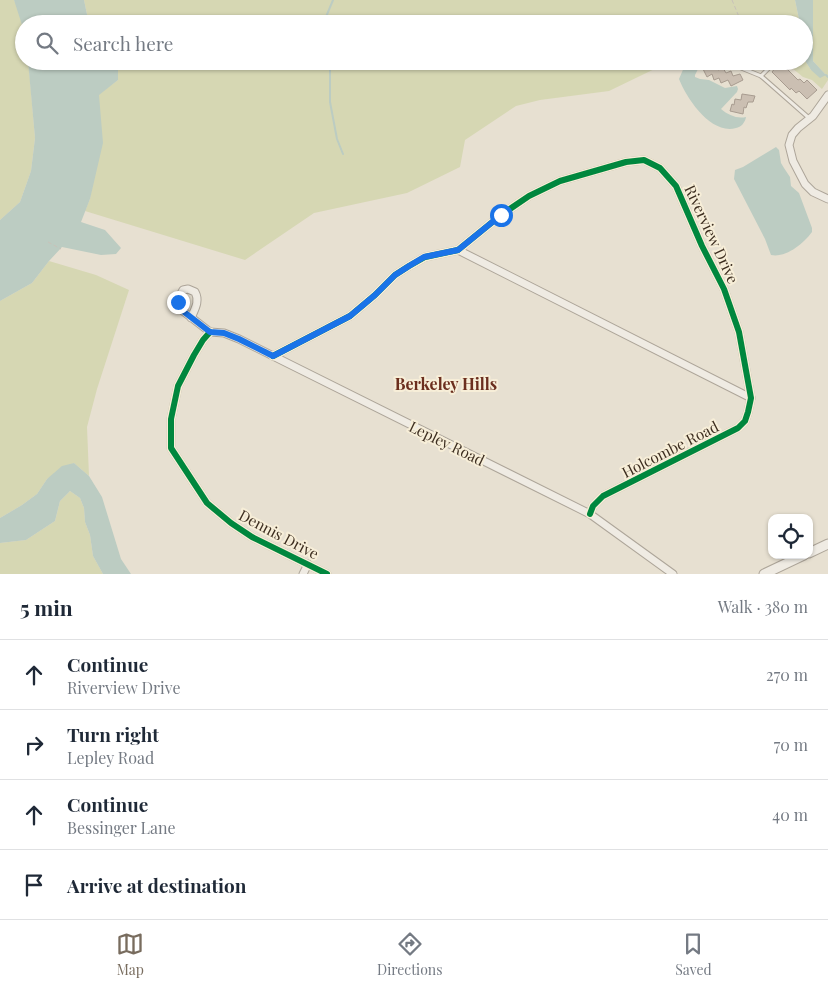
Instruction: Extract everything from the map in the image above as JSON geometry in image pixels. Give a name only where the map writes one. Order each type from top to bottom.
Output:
[{"type":"street","points":[[828,95],[812,116],[792,135],[789,146],[805,184],[813,192],[828,199]]},
{"type":"street","name":"Riverview Drive","points":[[273,356],[350,316],[395,275],[417,261],[424,257],[458,250],[501,215],[530,196],[560,181],[626,162],[644,160],[660,168],[676,186],[702,246],[724,289],[738,332],[751,398]]},
{"type":"street","points":[[458,250],[751,398]]},
{"type":"street","points":[[191,318],[210,332]]},
{"type":"street","name":"Lepley Road","points":[[210,332],[224,333],[239,339],[590,514],[673,574]]},
{"type":"street","name":"Dennis Drive","points":[[210,332],[198,348],[178,386],[171,419],[171,448],[207,502],[231,523],[252,537],[327,574]]},
{"type":"street","name":"Holcombe Road","points":[[590,514],[593,506],[603,496],[738,428],[745,421],[751,398]]},
{"type":"street","points":[[813,551],[828,544]]},
{"type":"street","points":[[764,574],[796,559]]},
{"type":"street","points":[[303,574],[308,564]]},
{"type":"lane","points":[[746,70],[761,76],[809,119]]},
{"type":"lane","points":[[761,76],[767,70]]},
{"type":"path","points":[[732,0],[738,15]]},
{"type":"path","points":[[48,242],[61,249]]},
{"type":"green space","points":[[0,0],[14,0],[20,15],[15,15],[15,70],[29,70],[35,138],[31,171],[20,202],[0,220]]},
{"type":"green space","points":[[84,0],[795,0],[798,15],[87,15]]},
{"type":"green space","points":[[813,0],[828,0],[828,80],[822,89],[812,80],[803,77],[794,70],[811,70],[826,75],[813,61]]},
{"type":"green space","points":[[118,70],[652,70],[609,91],[540,100],[516,106],[465,140],[460,167],[407,193],[314,213],[245,260],[85,211],[90,199],[99,94],[118,80]]},
{"type":"green space","points":[[49,261],[96,275],[129,290],[97,389],[87,427],[89,476],[74,463],[47,479],[37,494],[0,518],[0,301],[32,283]]},
{"type":"green space","points":[[70,491],[80,498],[84,508],[85,522],[90,535],[93,556],[103,574],[0,574],[0,543],[26,540],[55,521],[60,501]]},
{"type":"shaded area","points":[[14,0],[84,0],[87,15],[19,15]]},
{"type":"shaded area","points":[[795,0],[813,0],[813,15],[798,15]]},
{"type":"shaded area","points":[[813,61],[826,75],[820,78],[811,70],[813,70]]},
{"type":"shaded area","points":[[29,70],[118,70],[118,80],[99,95],[103,143],[90,199],[81,222],[105,230],[121,248],[116,254],[101,255],[62,247],[32,283],[0,301],[0,220],[20,202],[31,171],[35,138]]},
{"type":"shaded area","points":[[683,70],[698,70],[695,77],[709,80],[725,88],[737,86],[737,92],[721,109],[733,116],[746,117],[745,121],[741,126],[727,129],[709,121],[694,105],[679,79]]},
{"type":"shaded area","points":[[776,147],[779,150],[781,163],[790,177],[791,186],[799,193],[812,232],[804,241],[788,252],[771,255],[765,239],[734,179],[735,170]]},
{"type":"shaded area","points":[[74,463],[89,476],[102,497],[121,559],[131,574],[103,574],[93,556],[90,535],[85,522],[84,508],[80,498],[70,491],[60,501],[55,521],[26,540],[0,543],[0,518],[37,494],[47,479],[62,466]]},
{"type":"building","points":[[704,70],[724,70],[726,73],[731,71],[733,76],[740,74],[743,80],[731,86],[728,80],[721,83],[719,78],[714,80],[712,74],[707,77]]},
{"type":"building","points":[[774,70],[788,70],[798,80],[800,79],[804,83],[807,80],[817,90],[807,99],[799,91],[796,93],[791,88],[790,90],[772,72]]},
{"type":"building","points":[[742,94],[755,96],[753,102],[748,102],[746,108],[744,107],[743,114],[730,111],[735,99],[741,100]]},
{"type":"waterway","points":[[327,15],[333,0]]},
{"type":"waterway","points":[[330,70],[330,102],[337,139],[343,154]]},
{"type":"cycle path","points":[[273,356],[350,316],[395,275],[409,266],[425,257],[458,250],[501,215],[529,196],[560,181],[626,162],[644,160],[660,168],[676,186],[702,246],[724,289],[739,332],[751,398],[745,421],[738,428],[603,496],[593,506],[590,514]]},
{"type":"cycle path","points":[[210,332],[194,355],[178,386],[171,419],[171,448],[207,503],[231,523],[252,537],[327,574]]},
{"type":"district","name":"Berkeley Hills","points":[[446,383]]},
{"type":"route","points":[[178,302],[179,308],[210,332],[224,333],[273,356],[350,316],[395,275],[424,257],[458,250],[501,215]]}]
